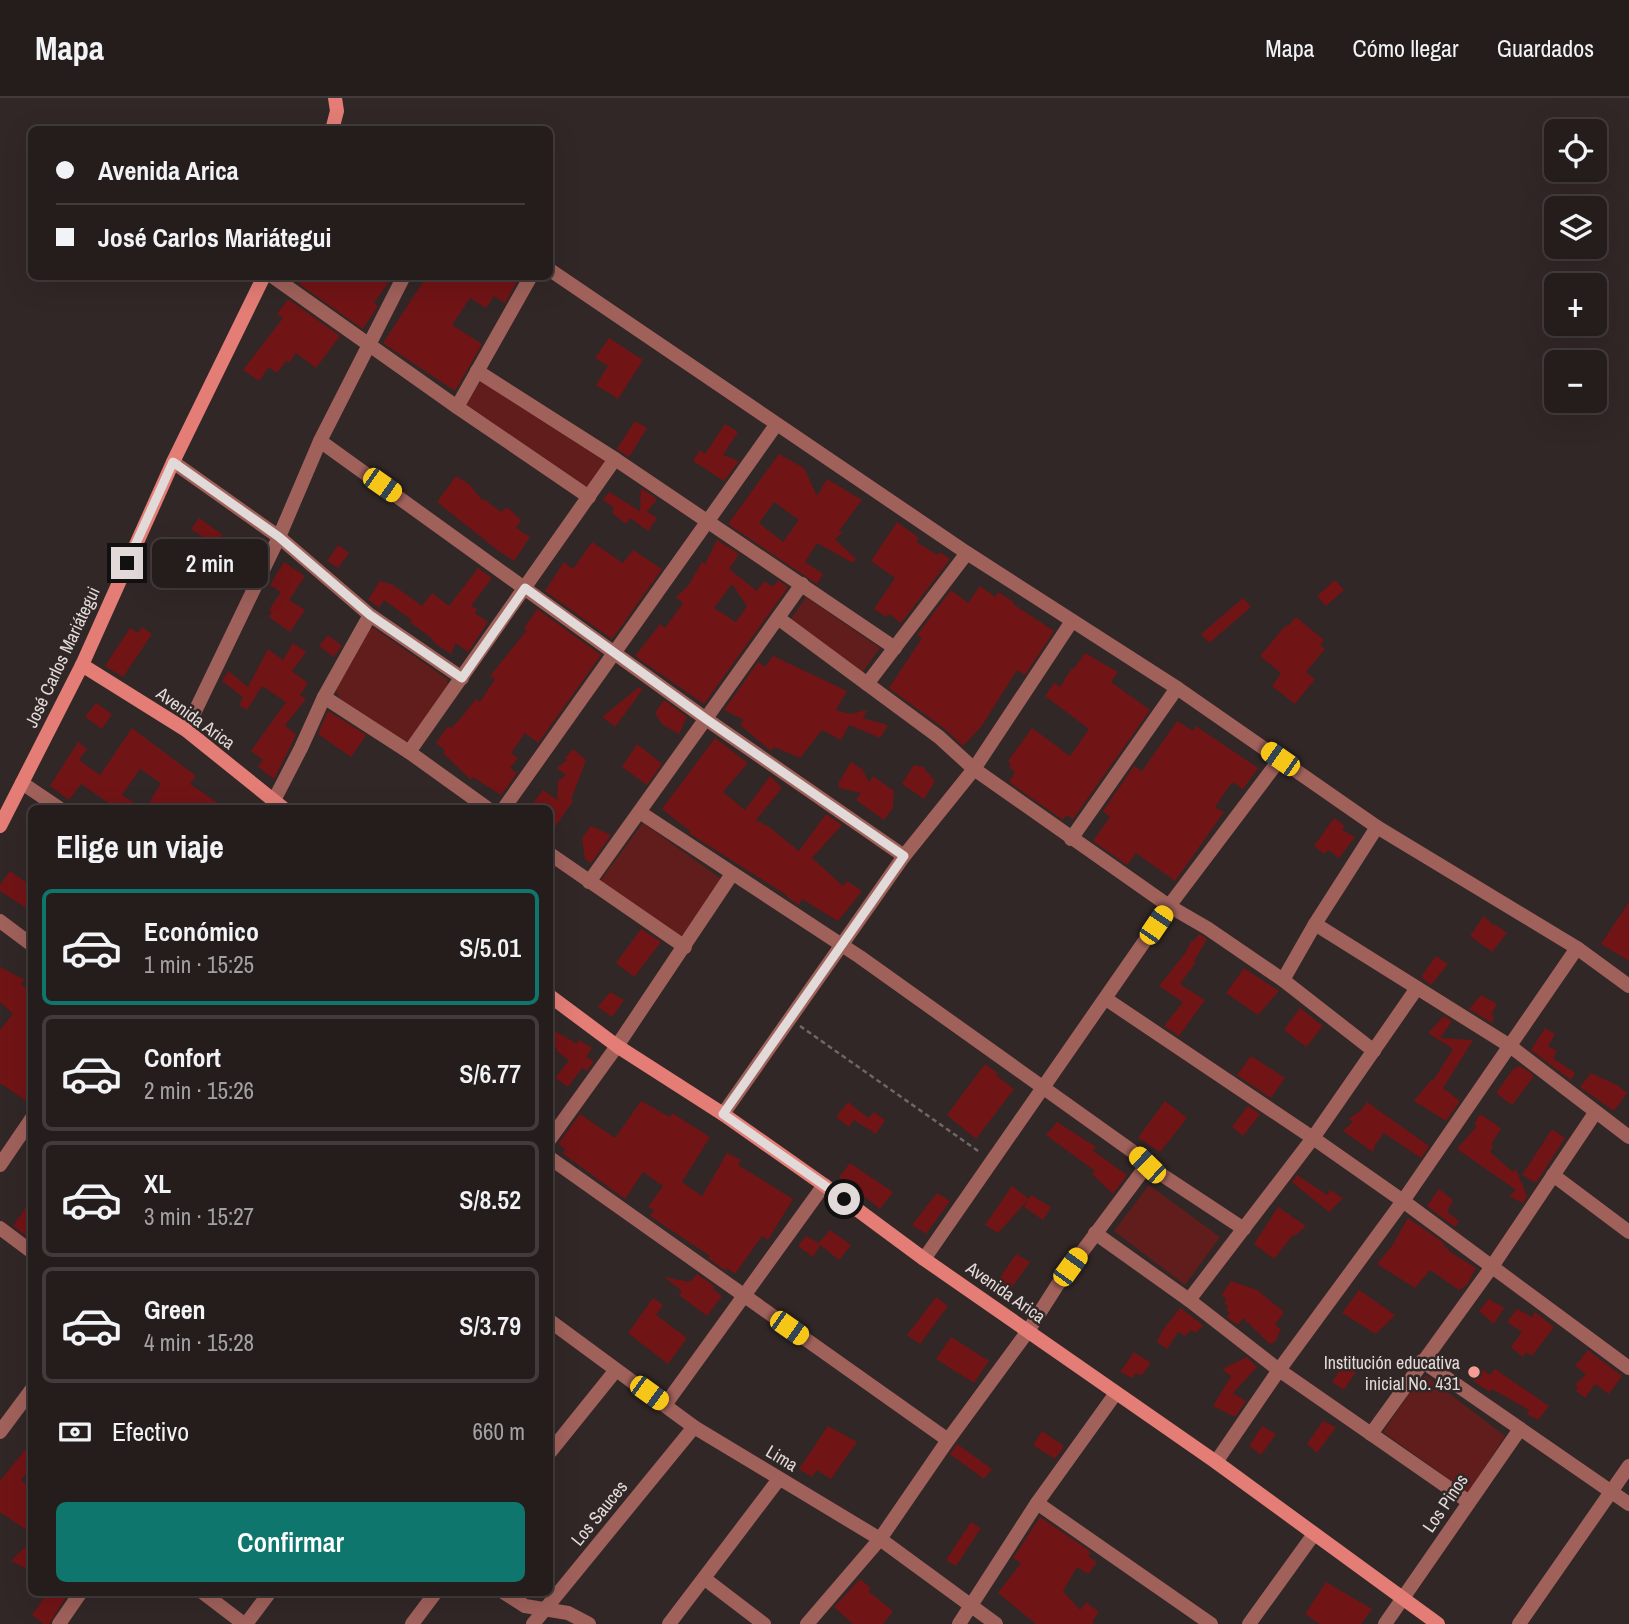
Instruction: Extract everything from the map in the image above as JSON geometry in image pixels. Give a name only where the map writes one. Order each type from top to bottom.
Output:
[{"type":"street","points":[[332,126],[337,111],[335,98]]},
{"type":"street","points":[[553,272],[967,553],[1177,688],[1377,827],[1577,948],[1629,986]]},
{"type":"street","name":"José Carlos Mariátegui","points":[[0,826],[82,665],[173,462],[262,280]]},
{"type":"street","points":[[278,280],[589,497]]},
{"type":"street","points":[[186,730],[279,537],[320,442],[402,280]]},
{"type":"street","points":[[457,407],[529,280]]},
{"type":"street","points":[[477,372],[615,459],[895,648]]},
{"type":"street","points":[[506,805],[776,425]]},
{"type":"street","points":[[320,442],[706,719],[904,856]]},
{"type":"street","points":[[409,752],[615,459]]},
{"type":"street","points":[[173,462],[279,537],[370,615],[462,678]]},
{"type":"street","points":[[867,684],[967,553]]},
{"type":"street","points":[[589,882],[641,813],[802,584]]},
{"type":"street","points":[[275,805],[324,697],[370,615]]},
{"type":"street","points":[[778,618],[939,737],[974,769],[1169,906],[1207,928],[1283,980],[1374,1051]]},
{"type":"street","points":[[723,1114],[904,856],[974,769],[1072,621]]},
{"type":"street","name":"Avenida Arica","points":[[82,665],[186,730],[274,805]]},
{"type":"street","points":[[1071,839],[1177,688]]},
{"type":"street","points":[[324,697],[409,752],[483,805]]},
{"type":"street","points":[[924,1259],[1169,906],[1280,759]]},
{"type":"street","points":[[22,783],[55,805]]},
{"type":"street","points":[[641,813],[871,964],[1132,1151],[1147,1165],[1244,1229]]},
{"type":"street","points":[[1283,980],[1377,827]]},
{"type":"street","points":[[553,856],[685,947]]},
{"type":"street","points":[[553,1135],[685,947],[732,874]]},
{"type":"street","points":[[0,921],[28,941]]},
{"type":"street","points":[[1315,924],[1510,1046],[1629,1137]]},
{"type":"street","points":[[1216,1462],[1279,1370],[1403,1201],[1577,948]]},
{"type":"street","points":[[1189,1300],[1313,1138],[1418,988]]},
{"type":"street","name":"Avenida Arica","points":[[553,998],[617,1046],[723,1114],[924,1259],[1216,1462],[1438,1624]]},
{"type":"street","points":[[1106,999],[1403,1201],[1629,1368]]},
{"type":"street","points":[[1371,1434],[1491,1268],[1595,1113]]},
{"type":"street","points":[[0,1165],[28,1124]]},
{"type":"street","points":[[553,1160],[948,1440]]},
{"type":"street","points":[[807,1624],[880,1539],[1028,1331],[1058,1284],[1147,1165]]},
{"type":"street","points":[[1553,1175],[1629,1232]]},
{"type":"street","points":[[665,1405],[824,1185]]},
{"type":"street","points":[[0,1228],[28,1249]]},
{"type":"street","points":[[1095,1233],[1189,1300],[1279,1370],[1469,1502]]},
{"type":"street","name":"Lima","points":[[553,1323],[694,1427],[880,1539],[996,1624]]},
{"type":"street","points":[[1422,1361],[1629,1504]]},
{"type":"street","points":[[553,1448],[616,1370]]},
{"type":"street","points":[[959,1624],[1037,1503],[1116,1393]]},
{"type":"street","points":[[0,1432],[28,1394]]},
{"type":"street","name":"Los Sauces","points":[[533,1624],[694,1427]]},
{"type":"street","name":"Los Pinos","points":[[1385,1624],[1520,1429]]},
{"type":"street","points":[[1519,1624],[1629,1466]]},
{"type":"street","points":[[669,1624],[779,1479]]},
{"type":"street","points":[[1037,1503],[1211,1624]]},
{"type":"street","points":[[1249,1624],[1314,1534]]},
{"type":"street","points":[[705,1579],[764,1624]]},
{"type":"street","points":[[59,1624],[78,1596]]},
{"type":"street","points":[[207,1596],[245,1624],[267,1596]]},
{"type":"street","points":[[412,1624],[433,1596]]},
{"type":"street","points":[[510,1596],[525,1605],[568,1613],[589,1624]]},
{"type":"path","points":[[789,1018],[991,1161]]},
{"type":"shaded area","points":[[481,381],[608,463],[588,491],[463,406]]},
{"type":"shaded area","points":[[806,597],[880,648],[856,681],[783,630]]},
{"type":"shaded area","points":[[374,628],[447,679],[448,685],[410,740],[405,742],[340,699],[335,689],[367,630]]},
{"type":"shaded area","points":[[643,823],[724,881],[682,938],[600,881]]},
{"type":"shaded area","points":[[1149,1185],[1220,1237],[1185,1285],[1114,1231]]},
{"type":"shaded area","points":[[1426,1376],[1505,1436],[1468,1493],[1383,1432],[1420,1378]]},
{"type":"building","points":[[302,280],[390,280],[374,303],[378,306],[363,329],[299,284]]},
{"type":"building","points":[[424,280],[518,280],[505,303],[494,296],[486,308],[470,298],[452,325],[482,344],[455,391],[383,343]]},
{"type":"building","points":[[288,299],[340,336],[316,368],[296,353],[277,373],[269,367],[259,381],[243,370],[283,318],[277,314]]},
{"type":"building","points":[[609,338],[643,360],[618,399],[596,385],[608,366],[595,358]]},
{"type":"building","points":[[635,421],[647,428],[629,457],[617,449]]},
{"type":"building","points":[[725,424],[738,432],[723,455],[739,461],[724,481],[693,461],[700,450],[705,454]]},
{"type":"building","points":[[779,454],[804,468],[817,496],[827,479],[862,500],[839,531],[843,532],[835,539],[856,559],[853,563],[817,543],[805,562],[823,574],[817,584],[728,524]],"holes":[[[774,502],[799,520],[783,542],[759,523]]]},
{"type":"building","points":[[456,476],[469,484],[482,500],[501,512],[507,507],[521,520],[516,528],[530,537],[514,561],[437,502]]},
{"type":"building","points":[[641,488],[657,499],[647,512],[657,518],[648,531],[630,518],[626,524],[612,513],[614,508],[603,500],[609,492],[640,511]]},
{"type":"building","points":[[199,518],[223,535],[214,545],[191,529]]},
{"type":"building","points":[[897,522],[919,538],[916,542],[950,559],[901,623],[889,614],[886,617],[874,609],[895,578],[871,561]]},
{"type":"building","points":[[717,540],[739,554],[729,569],[757,591],[764,581],[773,587],[778,580],[788,587],[704,704],[635,656],[660,624],[665,628],[683,603],[676,597],[688,586],[702,562],[705,564]],"holes":[[[732,584],[747,606],[736,622],[714,608]]]},
{"type":"building","points":[[592,542],[623,563],[633,550],[662,569],[612,639],[545,591],[564,562],[573,569]]},
{"type":"building","points":[[338,545],[349,553],[338,568],[327,561]]},
{"type":"building","points":[[284,562],[305,576],[289,600],[305,610],[290,632],[269,617],[272,612],[269,610],[281,592],[270,585]]},
{"type":"building","points":[[478,568],[492,578],[471,606],[477,609],[475,613],[488,622],[468,652],[456,643],[451,654],[384,600],[379,607],[368,600],[380,581],[393,585],[422,606],[432,593],[449,606]]},
{"type":"building","points":[[1335,580],[1344,590],[1326,606],[1317,596]]},
{"type":"building","points":[[980,586],[995,597],[998,592],[1054,631],[1025,675],[1017,670],[981,727],[963,746],[945,729],[889,688],[922,638],[917,635],[951,590],[968,603]]},
{"type":"building","points":[[1243,598],[1251,607],[1209,643],[1201,634]]},
{"type":"building","points":[[537,609],[601,655],[538,743],[525,733],[511,753],[518,758],[510,768],[517,773],[501,795],[473,777],[471,780],[436,743],[448,726],[451,728],[476,699],[480,702],[495,679],[490,676],[527,630],[524,628]]},
{"type":"building","points":[[1296,617],[1324,640],[1320,645],[1325,649],[1306,672],[1315,679],[1295,704],[1272,686],[1281,673],[1260,656]]},
{"type":"building","points":[[142,627],[152,634],[123,677],[105,666],[130,628],[138,633]]},
{"type":"building","points":[[328,635],[342,646],[334,657],[319,646]]},
{"type":"building","points":[[293,643],[306,652],[292,671],[308,683],[300,695],[306,699],[285,725],[296,735],[274,779],[258,767],[263,760],[251,751],[286,702],[262,686],[247,710],[239,705],[243,697],[222,681],[228,671],[248,687],[268,649],[283,660]]},
{"type":"building","points":[[1085,653],[1118,672],[1111,682],[1150,710],[1073,819],[1066,815],[1063,820],[1009,782],[1015,772],[1009,767],[1011,764],[1008,761],[1032,728],[1070,756],[1089,729],[1045,696],[1054,683],[1060,687]]},
{"type":"building","points":[[773,656],[847,691],[836,710],[850,714],[867,710],[863,718],[888,725],[880,738],[849,725],[841,740],[822,730],[800,758],[774,747],[771,751],[740,725],[744,720],[724,710],[758,662],[765,667]]},
{"type":"building","points":[[639,687],[642,690],[615,727],[602,717]]},
{"type":"building","points":[[664,700],[687,717],[679,734],[662,724],[655,713]]},
{"type":"building","points":[[96,703],[112,714],[102,729],[85,717]]},
{"type":"building","points":[[328,711],[366,735],[351,757],[318,734]]},
{"type":"building","points":[[1177,721],[1193,731],[1196,726],[1258,768],[1243,789],[1232,782],[1215,807],[1224,812],[1175,881],[1136,853],[1127,865],[1093,841],[1110,817],[1103,811],[1134,766],[1142,771]]},
{"type":"building","points":[[132,728],[196,776],[190,784],[221,805],[148,805],[161,783],[140,769],[122,795],[137,805],[112,805],[81,784],[69,800],[50,786],[78,742],[87,749],[79,760],[100,775]]},
{"type":"building","points":[[715,738],[748,763],[723,792],[745,810],[770,776],[782,788],[756,820],[799,851],[826,814],[842,825],[812,858],[843,886],[847,881],[862,891],[838,921],[802,899],[799,905],[689,833],[690,831],[662,809]]},
{"type":"building","points":[[637,744],[662,764],[647,785],[622,767]]},
{"type":"building","points":[[573,749],[586,760],[571,800],[573,801],[553,830],[553,805],[531,805],[543,790],[557,800],[558,781],[566,775],[557,768],[567,760],[565,758]]},
{"type":"building","points":[[851,762],[862,769],[869,782],[873,776],[894,791],[893,808],[884,820],[856,800],[861,793],[839,788],[839,782]]},
{"type":"building","points":[[914,765],[923,767],[935,781],[924,799],[902,784]]},
{"type":"building","points":[[1334,818],[1345,826],[1342,830],[1355,837],[1339,858],[1328,850],[1324,854],[1314,846]]},
{"type":"building","points":[[591,826],[611,835],[591,863],[585,859],[582,838]]},
{"type":"building","points":[[10,871],[28,883],[28,909],[0,891],[0,885]]},
{"type":"building","points":[[1629,902],[1629,961],[1601,944]]},
{"type":"building","points":[[1484,916],[1507,933],[1492,952],[1470,936]]},
{"type":"building","points":[[641,929],[661,942],[634,977],[616,963]]},
{"type":"building","points":[[1199,934],[1207,939],[1194,961],[1196,962],[1180,984],[1205,1000],[1179,1036],[1164,1026],[1183,1002],[1159,986]]},
{"type":"building","points":[[1436,956],[1448,964],[1431,985],[1421,977]]},
{"type":"building","points":[[0,967],[25,980],[21,984],[28,989],[28,1102],[0,1083],[0,1030],[13,1014],[0,1002]]},
{"type":"building","points":[[1244,968],[1279,991],[1258,1015],[1226,993]]},
{"type":"building","points":[[610,992],[624,1000],[612,1017],[598,1007]]},
{"type":"building","points":[[1481,995],[1497,1004],[1491,1014],[1494,1017],[1492,1023],[1469,1009]]},
{"type":"building","points":[[1300,1008],[1323,1026],[1306,1047],[1284,1030]]},
{"type":"building","points":[[1444,1016],[1452,1021],[1440,1038],[1473,1040],[1443,1088],[1460,1101],[1446,1121],[1414,1101],[1431,1080],[1433,1081],[1453,1049],[1428,1033]]},
{"type":"building","points":[[1545,1028],[1555,1034],[1548,1046],[1557,1051],[1553,1058],[1575,1073],[1571,1080],[1531,1050]]},
{"type":"building","points":[[553,1030],[577,1044],[579,1040],[592,1048],[586,1057],[594,1061],[587,1071],[582,1068],[568,1087],[555,1078],[569,1060],[556,1051],[557,1048],[553,1045]]},
{"type":"building","points":[[1251,1056],[1285,1078],[1271,1098],[1237,1075]]},
{"type":"building","points":[[985,1064],[1014,1089],[976,1139],[947,1115]]},
{"type":"building","points":[[1520,1066],[1534,1076],[1512,1105],[1496,1093],[1514,1068]]},
{"type":"building","points":[[1591,1073],[1617,1085],[1627,1093],[1614,1111],[1580,1087]]},
{"type":"building","points":[[641,1101],[670,1117],[672,1113],[710,1137],[682,1182],[702,1196],[727,1153],[741,1160],[738,1165],[793,1199],[768,1240],[762,1236],[735,1274],[727,1268],[726,1271],[708,1258],[710,1256],[650,1216],[654,1210],[648,1207],[663,1186],[643,1172],[625,1199],[562,1153],[565,1149],[558,1144],[580,1114],[615,1138]]},
{"type":"building","points":[[1165,1101],[1187,1118],[1160,1152],[1138,1138]]},
{"type":"building","points":[[848,1102],[868,1118],[874,1112],[885,1120],[876,1134],[854,1120],[849,1127],[836,1117]]},
{"type":"building","points":[[1367,1102],[1429,1146],[1421,1158],[1384,1133],[1373,1152],[1343,1131],[1353,1122],[1349,1119]]},
{"type":"building","points":[[1248,1106],[1260,1114],[1243,1136],[1232,1127]]},
{"type":"building","points":[[1480,1114],[1501,1128],[1490,1152],[1513,1172],[1516,1169],[1527,1196],[1523,1203],[1509,1196],[1516,1190],[1457,1149],[1477,1126],[1474,1124]]},
{"type":"building","points":[[1057,1122],[1096,1147],[1093,1151],[1127,1175],[1113,1194],[1092,1174],[1095,1171],[1046,1135]]},
{"type":"building","points":[[1552,1129],[1565,1138],[1536,1183],[1522,1175]]},
{"type":"building","points":[[850,1163],[893,1192],[880,1209],[839,1177]]},
{"type":"building","points":[[1297,1175],[1327,1195],[1330,1190],[1343,1198],[1329,1212],[1292,1182]]},
{"type":"building","points":[[1012,1186],[1029,1199],[998,1233],[985,1225]]},
{"type":"building","points":[[1439,1189],[1453,1200],[1447,1212],[1459,1221],[1455,1227],[1427,1206]]},
{"type":"building","points":[[937,1193],[950,1201],[926,1234],[912,1225]]},
{"type":"building","points":[[1031,1195],[1051,1207],[1043,1220],[1024,1207]]},
{"type":"building","points":[[28,1204],[28,1237],[13,1226]]},
{"type":"building","points":[[1278,1207],[1306,1226],[1293,1235],[1274,1259],[1254,1244]]},
{"type":"building","points":[[1408,1218],[1444,1243],[1452,1253],[1476,1268],[1467,1285],[1459,1290],[1430,1270],[1415,1288],[1377,1264],[1392,1246]]},
{"type":"building","points":[[830,1230],[851,1245],[839,1260],[820,1245],[813,1257],[798,1246],[806,1236],[819,1243]]},
{"type":"building","points":[[1016,1254],[1030,1262],[1007,1294],[995,1285]]},
{"type":"building","points":[[697,1274],[714,1286],[713,1289],[722,1296],[707,1316],[679,1295],[682,1291],[664,1277],[690,1282]]},
{"type":"building","points":[[1231,1281],[1257,1290],[1284,1312],[1275,1325],[1281,1329],[1275,1342],[1270,1344],[1243,1318],[1238,1325],[1226,1317],[1230,1313],[1224,1303],[1227,1299],[1221,1296]]},
{"type":"building","points":[[1359,1290],[1395,1315],[1376,1334],[1342,1313]]},
{"type":"building","points":[[936,1297],[948,1306],[920,1344],[907,1335]]},
{"type":"building","points":[[653,1298],[663,1305],[656,1315],[687,1338],[668,1364],[628,1333]]},
{"type":"building","points":[[1489,1299],[1504,1308],[1494,1324],[1479,1311]]},
{"type":"building","points":[[1180,1308],[1203,1325],[1196,1333],[1191,1330],[1186,1336],[1178,1332],[1167,1349],[1157,1342]]},
{"type":"building","points":[[1517,1309],[1532,1317],[1535,1312],[1554,1327],[1532,1356],[1526,1352],[1523,1357],[1511,1347],[1522,1332],[1507,1322]]},
{"type":"building","points":[[951,1337],[989,1361],[974,1383],[936,1359]]},
{"type":"building","points":[[1588,1350],[1622,1376],[1609,1394],[1595,1384],[1585,1398],[1576,1391],[1578,1388],[1575,1385],[1586,1374],[1575,1366]]},
{"type":"building","points":[[1134,1352],[1151,1363],[1141,1376],[1136,1373],[1132,1378],[1120,1372]]},
{"type":"building","points":[[1351,1353],[1364,1359],[1344,1390],[1332,1382]]},
{"type":"building","points":[[1247,1357],[1257,1367],[1233,1393],[1246,1401],[1235,1417],[1213,1406],[1231,1376],[1222,1369]]},
{"type":"building","points":[[1495,1369],[1549,1406],[1538,1420],[1527,1414],[1529,1410],[1473,1381],[1483,1370],[1490,1375]]},
{"type":"building","points":[[1323,1421],[1336,1427],[1317,1453],[1307,1444]]},
{"type":"building","points":[[828,1426],[857,1442],[831,1479],[817,1470],[812,1477],[799,1469]]},
{"type":"building","points":[[1262,1426],[1276,1434],[1261,1455],[1249,1446]]},
{"type":"building","points":[[1042,1431],[1064,1446],[1055,1459],[1033,1445]]},
{"type":"building","points":[[957,1444],[992,1469],[984,1479],[950,1454]]},
{"type":"building","points":[[28,1446],[28,1471],[21,1480],[28,1485],[28,1531],[0,1512],[0,1481]]},
{"type":"building","points":[[1040,1517],[1091,1552],[1088,1556],[1097,1562],[1088,1574],[1077,1567],[1063,1591],[1080,1610],[1086,1602],[1099,1612],[1092,1622],[1094,1624],[1036,1624],[998,1593],[1021,1563],[1013,1558]]},
{"type":"building","points":[[971,1522],[981,1528],[956,1566],[946,1560]]},
{"type":"building","points":[[28,1544],[28,1569],[11,1561]]},
{"type":"building","points":[[860,1579],[871,1588],[868,1591],[893,1611],[883,1624],[853,1624],[834,1607]]},
{"type":"building","points":[[1326,1582],[1372,1609],[1361,1624],[1320,1624],[1305,1614]]},
{"type":"building","points":[[45,1596],[66,1596],[49,1624],[44,1624],[32,1615]]},
{"type":"place","name":"Institución educativa inicial No. 431","points":[[1474,1372]]},
{"type":"route","points":[[127,563],[173,462],[279,537],[370,615],[462,678],[525,588],[706,719],[904,856],[723,1114],[844,1199]]}]
